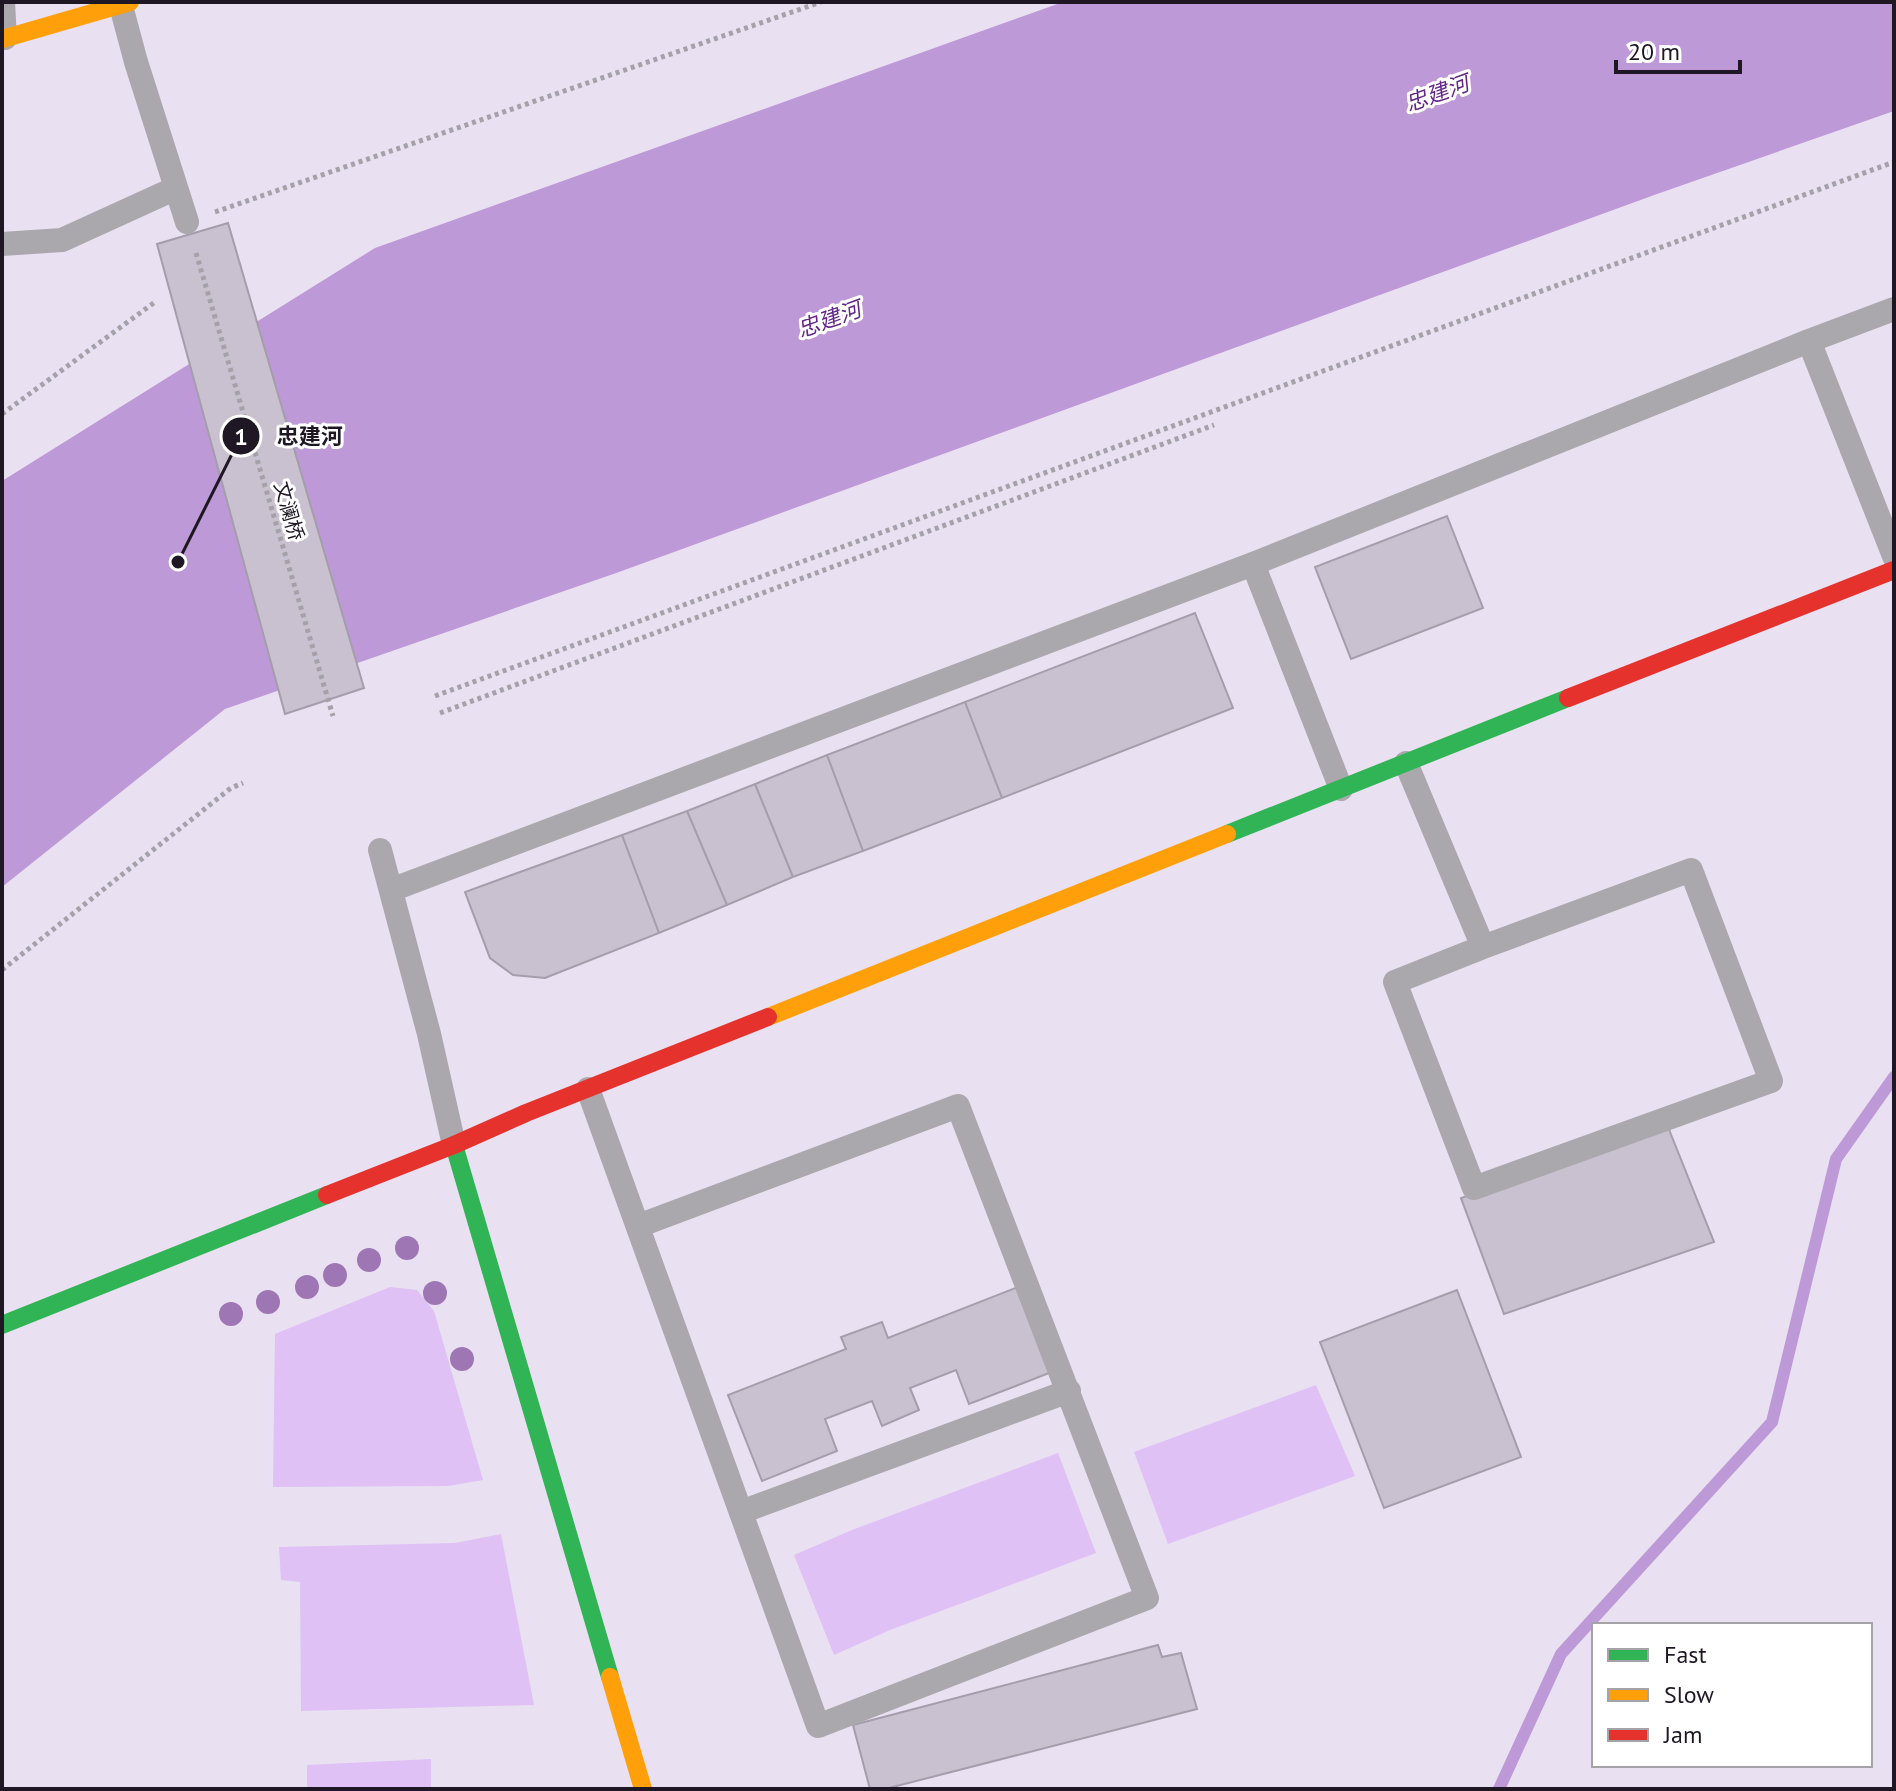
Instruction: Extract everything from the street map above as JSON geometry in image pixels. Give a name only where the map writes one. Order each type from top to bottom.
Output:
[{"type":"main road","points":[[4,38],[125,4]]},
{"type":"main road","points":[[2,1325],[454,1145],[526,1113],[1894,570]]},
{"type":"main road","points":[[454,1145],[643,1789]]},
{"type":"lane","points":[[3,2],[4,38]]},
{"type":"lane","points":[[125,4],[136,62],[187,222]]},
{"type":"lane","points":[[2,244],[62,240],[176,188]]},
{"type":"lane","points":[[391,890],[1253,564],[1894,309]]},
{"type":"lane","points":[[1809,341],[1894,556]]},
{"type":"lane","points":[[1253,564],[1341,789]]},
{"type":"lane","points":[[1406,763],[1483,947]]},
{"type":"lane","points":[[380,850],[429,1034],[454,1145]]},
{"type":"lane","points":[[1691,870],[1771,1081],[1474,1188],[1395,982],[1483,947],[1691,870]]},
{"type":"lane","points":[[588,1089],[818,1726],[1147,1598],[958,1106],[638,1226]]},
{"type":"lane","points":[[741,1512],[1069,1391]]},
{"type":"path","points":[[187,222],[821,2]]},
{"type":"path","points":[[435,696],[1894,162]]},
{"type":"path","name":"文澜桥","points":[[187,222],[333,716]]},
{"type":"path","points":[[2,414],[155,302]]},
{"type":"path","points":[[440,713],[1214,425]]},
{"type":"path","points":[[2,970],[231,788],[243,783]]},
{"type":"shaded area","points":[[390,1287],[417,1290],[434,1311],[483,1480],[448,1486],[273,1487],[275,1334]]},
{"type":"shaded area","points":[[1316,1385],[1355,1476],[1168,1544],[1134,1452]]},
{"type":"shaded area","points":[[1058,1453],[1096,1553],[890,1630],[834,1655],[794,1555],[852,1530]]},
{"type":"shaded area","points":[[501,1534],[534,1705],[301,1711],[300,1582],[281,1580],[279,1547],[455,1543]]},
{"type":"shaded area","points":[[431,1759],[431,1789],[307,1789],[307,1765]]},
{"type":"water","points":[[1063,2],[1894,2],[1894,111],[1657,194],[619,572],[225,709],[2,887],[2,481],[375,248]]},
{"type":"building","points":[[228,223],[364,688],[285,714],[157,244]]},
{"type":"building","points":[[1447,516],[1483,608],[1351,659],[1315,567]]},
{"type":"building","points":[[1195,613],[1233,708],[1002,798],[965,702]]},
{"type":"building","points":[[965,702],[1002,798],[863,851],[827,755]]},
{"type":"building","points":[[827,755],[863,851],[793,877],[755,784]]},
{"type":"building","points":[[755,784],[793,877],[727,905],[687,811]]},
{"type":"building","points":[[687,811],[727,905],[659,933],[622,835]]},
{"type":"building","points":[[622,835],[659,933],[545,978],[513,975],[490,958],[465,892]]},
{"type":"building","points":[[1668,1127],[1714,1242],[1504,1314],[1461,1198]]},
{"type":"building","points":[[1023,1285],[1057,1370],[969,1404],[956,1370],[910,1388],[919,1410],[882,1426],[872,1401],[825,1419],[837,1451],[762,1481],[728,1395],[846,1349],[841,1337],[882,1322],[888,1338]]},
{"type":"building","points":[[1457,1290],[1521,1457],[1384,1508],[1320,1342]]},
{"type":"building","points":[[1158,1645],[1162,1657],[1181,1653],[1197,1709],[885,1789],[870,1789],[853,1725]]},
{"type":"waterway","points":[[1499,1789],[1561,1654],[1772,1422],[1836,1159],[1894,1077]]},
{"type":"traffic: fast","points":[[1227,834],[1568,698]]},
{"type":"traffic: fast","points":[[454,1145],[610,1677]]},
{"type":"traffic: fast","points":[[2,1325],[327,1195]]},
{"type":"traffic: slow","points":[[2,39],[130,2]]},
{"type":"traffic: slow","points":[[768,1017],[1227,834]]},
{"type":"traffic: slow","points":[[610,1677],[643,1789]]},
{"type":"traffic: jam","points":[[1568,698],[1894,570]]},
{"type":"traffic: jam","points":[[327,1195],[768,1017]]},
{"type":"place","name":"忠建河","points":[[178,562]]}]
